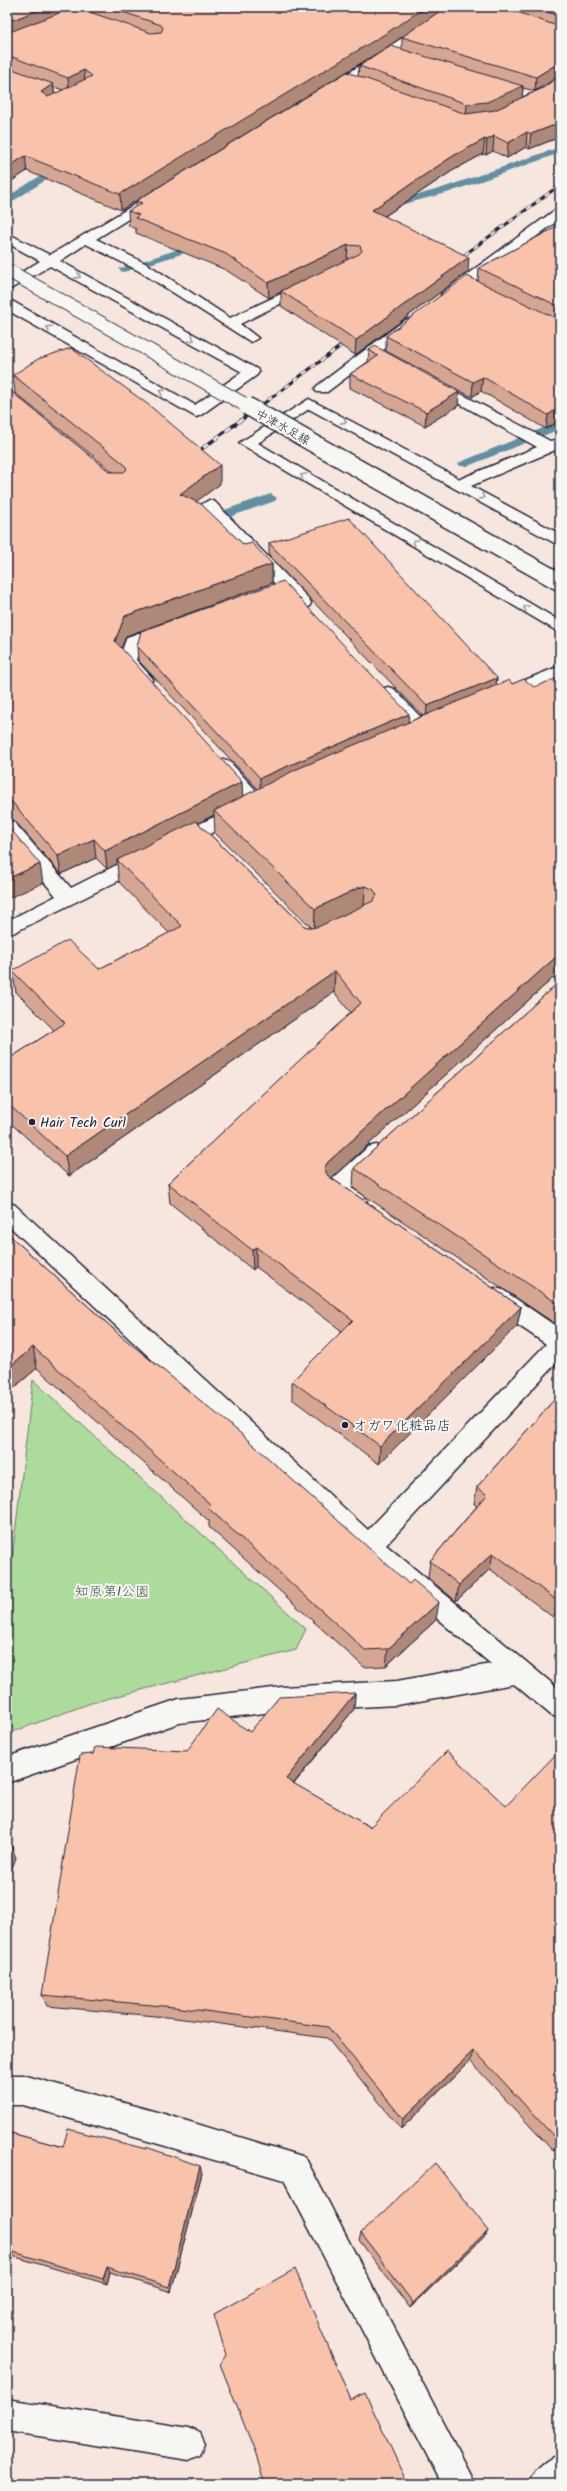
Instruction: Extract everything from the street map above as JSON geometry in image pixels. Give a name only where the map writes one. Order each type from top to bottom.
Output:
[{"type":"street","points":[[7,43],[76,16],[90,7]]},
{"type":"street","points":[[317,97],[389,53],[458,7]]},
{"type":"street","points":[[76,16],[91,21]]},
{"type":"street","points":[[389,53],[404,58]]},
{"type":"street","points":[[344,80],[359,85]]},
{"type":"street","points":[[7,287],[168,189]]},
{"type":"street","points":[[434,305],[558,218]]},
{"type":"street","points":[[7,237],[252,372],[196,412],[7,304]]},
{"type":"street","points":[[86,239],[144,268],[251,338]]},
{"type":"street","name":"中津水足線","points":[[7,270],[560,582]]},
{"type":"street","points":[[229,324],[320,281],[308,274]]},
{"type":"street","points":[[465,283],[479,289]]},
{"type":"street","points":[[322,389],[422,314]]},
{"type":"street","points":[[372,350],[386,358]]},
{"type":"street","points":[[420,376],[517,428],[555,445]]},
{"type":"street","points":[[560,542],[460,485],[309,403],[247,443],[560,628]]},
{"type":"street","points":[[460,485],[555,445]]},
{"type":"street","points":[[210,505],[230,527],[279,588],[314,614]]},
{"type":"street","points":[[153,689],[126,660],[133,641],[184,623]]},
{"type":"street","points":[[488,702],[560,672]]},
{"type":"street","points":[[379,684],[423,730]]},
{"type":"street","points":[[7,929],[161,851],[204,837],[263,799],[210,751]]},
{"type":"street","points":[[7,826],[68,898]]},
{"type":"street","points":[[375,1216],[336,1189],[389,1140]]},
{"type":"street","points":[[7,1211],[369,1546],[560,1706]]},
{"type":"street","points":[[481,1287],[560,1341]]},
{"type":"street","points":[[369,1546],[560,1344]]},
{"type":"street","points":[[7,1770],[179,1711],[282,1699],[397,1693],[519,1671]]},
{"type":"street","points":[[7,2090],[30,2092],[294,2168],[459,2484]]},
{"type":"street","points":[[7,2416],[189,2444]]},
{"type":"street","points":[[544,2484],[560,2470]]},
{"type":"green space","name":"知原第1公園","points":[[33,1380],[306,1629],[296,1650],[91,1703],[7,1734],[7,1602]]},
{"type":"building","points":[[7,7],[47,7],[7,22]]},
{"type":"building","points":[[75,7],[151,33],[161,32],[163,28],[161,25],[108,7],[426,7],[385,34],[120,194],[25,156],[7,168],[7,67],[53,84],[41,92],[48,97],[92,76],[84,70],[68,78],[7,55],[7,33]]},
{"type":"building","points":[[446,7],[503,7],[560,27],[560,62],[536,77],[402,37]]},
{"type":"building","points":[[532,7],[560,7],[560,16]]},
{"type":"building","points":[[391,46],[523,86],[487,102],[467,104],[359,66]]},
{"type":"building","points":[[347,72],[466,114],[495,110],[543,88],[560,75],[560,123],[531,134],[527,132],[508,143],[494,136],[487,140],[485,139],[453,156],[372,210],[469,257],[356,340],[281,291],[359,254],[362,251],[360,246],[348,245],[268,283],[226,254],[135,218],[139,215],[128,211],[142,203],[136,201]]},
{"type":"building","points":[[560,225],[560,307],[479,268]]},
{"type":"building","points":[[467,276],[560,320],[560,407],[548,415],[483,377],[473,382],[386,336]]},
{"type":"building","points":[[375,346],[459,392],[426,412],[350,374],[378,356],[369,350]]},
{"type":"building","points":[[71,348],[150,406],[220,465],[180,494],[201,504],[244,545],[252,543],[272,564],[125,616],[115,641],[242,782],[105,851],[94,839],[58,856],[12,802],[7,801],[7,388],[110,472],[124,472],[127,469],[124,464],[13,375],[38,359]]},
{"type":"building","points":[[349,518],[497,678],[427,706],[269,543]]},
{"type":"building","points":[[283,581],[409,714],[260,778],[137,646],[141,631]]},
{"type":"building","points":[[560,677],[560,956],[556,957],[328,1162],[324,1168],[328,1176],[521,1307],[380,1446],[292,1381],[353,1320],[256,1247],[252,1250],[168,1183],[361,1003],[335,971],[65,1156],[7,1103],[7,1060],[65,1023],[12,971],[68,940],[99,969],[182,926],[117,860],[196,821],[304,926],[312,928],[320,926],[373,901],[377,895],[373,889],[365,886],[315,909],[214,811],[297,769],[509,680],[512,684],[524,679],[534,687]]},
{"type":"building","points":[[7,825],[40,864],[7,879]]},
{"type":"building","points":[[560,981],[560,1305],[354,1168]]},
{"type":"building","points":[[7,1233],[120,1335],[239,1432],[409,1584],[413,1580],[439,1602],[388,1649],[365,1650],[208,1508],[211,1505],[33,1347],[7,1369]]},
{"type":"building","points":[[560,1393],[560,1601],[559,1602],[493,1553],[459,1585],[430,1561],[487,1495],[477,1487]]},
{"type":"building","points":[[355,1693],[286,1779],[370,1827],[447,1751],[506,1806],[560,1750],[560,2142],[474,2050],[403,2119],[328,2027],[174,2007],[42,1995],[80,1755],[93,1754],[95,1747],[187,1751],[217,1709],[250,1732],[279,1697]]},
{"type":"building","points":[[7,1844],[11,1844],[7,1853]]},
{"type":"building","points":[[68,2129],[146,2149],[146,2147],[200,2166],[169,2287],[107,2267],[103,2279],[7,2250],[7,2132],[63,2147]]},
{"type":"building","points":[[435,2163],[488,2230],[413,2303],[361,2233]]},
{"type":"building","points":[[295,2269],[351,2400],[365,2393],[408,2484],[266,2484],[262,2476],[256,2454],[220,2364],[226,2355],[214,2314]]},
{"type":"waterway","points":[[385,206],[446,190],[560,150]]},
{"type":"waterway","points":[[7,202],[62,165]]},
{"type":"waterway","points":[[123,269],[203,244]]},
{"type":"waterway","points":[[464,463],[560,425]]},
{"type":"waterway","points":[[205,521],[271,498]]},
{"type":"railway","points":[[456,261],[560,185]]},
{"type":"railway","points":[[259,407],[350,339]]},
{"type":"railway","points":[[192,456],[260,406]]},
{"type":"place","name":"Hair Tech Curl","points":[[32,1122]]},
{"type":"place","name":"オガワ化粧品店","points":[[345,1425]]}]
